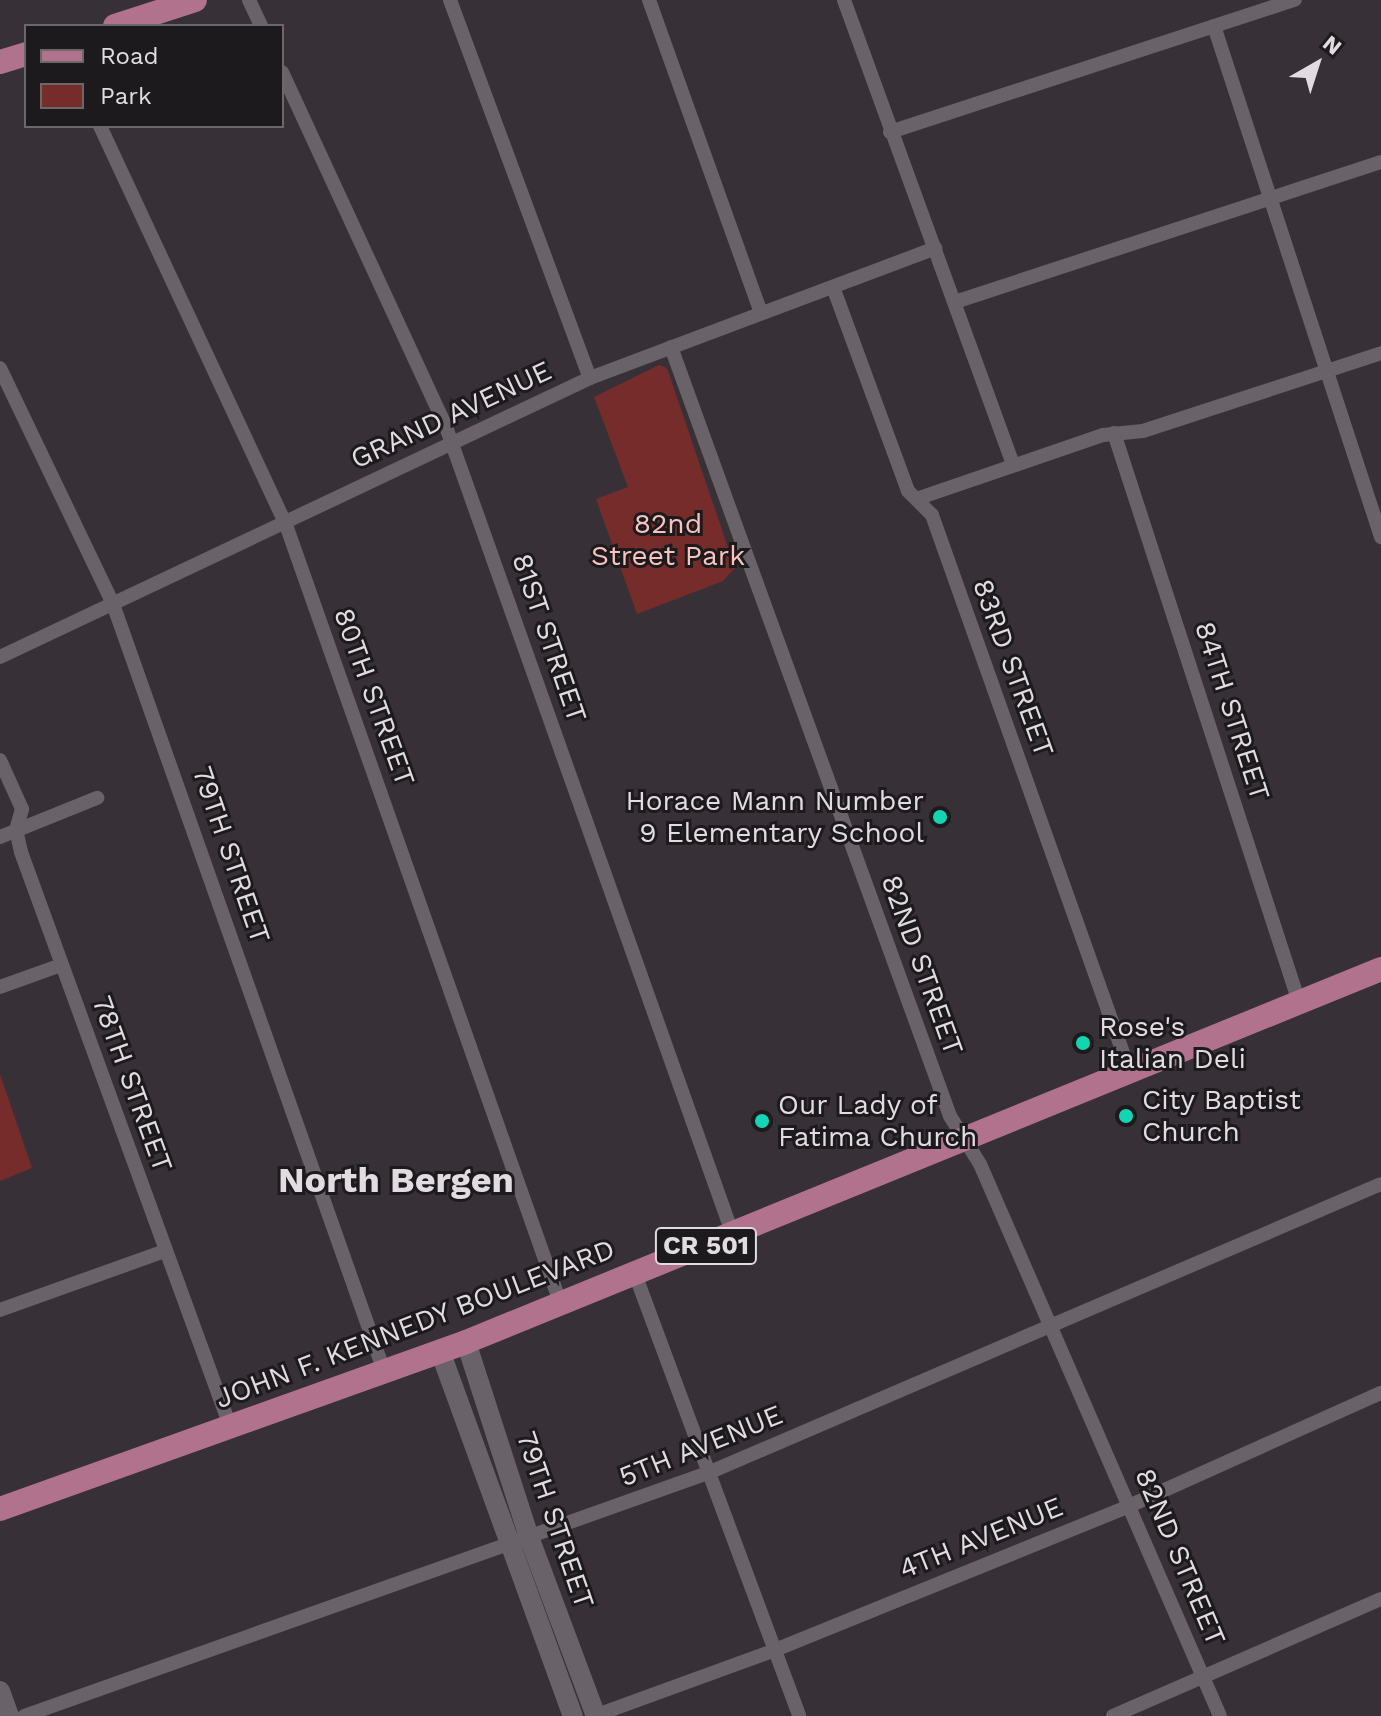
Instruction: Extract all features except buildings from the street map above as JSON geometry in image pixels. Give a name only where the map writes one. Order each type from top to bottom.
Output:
[{"type":"main road","points":[[121,24],[195,0]]},
{"type":"main road","points":[[0,62],[24,55]]},
{"type":"main road","name":"JOHN F. KENNEDY BOULEVARD","points":[[0,1509],[466,1342],[1131,1075],[1381,969]]},
{"type":"street","points":[[249,0],[260,24]]},
{"type":"street","points":[[450,0],[590,378]]},
{"type":"street","points":[[649,0],[761,313]]},
{"type":"street","points":[[844,0],[1013,465]]},
{"type":"street","points":[[890,132],[1295,0]]},
{"type":"street","points":[[1214,26],[1381,537]]},
{"type":"street","name":"81ST STREET","points":[[284,76],[452,443],[733,1235]]},
{"type":"street","name":"80TH STREET","points":[[101,128],[285,522],[560,1302]]},
{"type":"street","points":[[955,302],[1381,162]]},
{"type":"street","name":"GRAND AVENUE","points":[[0,657],[590,378],[935,248]]},
{"type":"street","name":"83RD STREET","points":[[833,287],[908,491],[919,498],[932,515],[1131,1075]]},
{"type":"street","name":"82ND STREET","points":[[671,347],[944,1101],[966,1141],[1052,1326],[1220,1716]]},
{"type":"street","points":[[919,498],[1114,433],[1143,431],[1381,353]]},
{"type":"street","name":"79TH STREET","points":[[0,368],[113,604],[384,1371]]},
{"type":"street","name":"84TH STREET","points":[[1114,433],[1300,1005]]},
{"type":"street","name":"78TH STREET","points":[[0,760],[22,809],[16,830],[61,965],[230,1426]]},
{"type":"street","points":[[0,837],[97,798]]},
{"type":"street","points":[[0,987],[61,965]]},
{"type":"street","name":"5TH AVENUE","points":[[24,1716],[708,1473],[1381,1184]]},
{"type":"street","points":[[0,1310],[165,1251]]},
{"type":"street","points":[[635,1274],[799,1716]]},
{"type":"street","name":"79TH STREET","points":[[466,1342],[519,1540],[573,1716]]},
{"type":"street","name":"79TH STREET","points":[[440,1351],[595,1716]]},
{"type":"street","name":"4TH AVENUE","points":[[595,1716],[775,1650],[1129,1506],[1381,1393]]},
{"type":"street","points":[[1113,1716],[1381,1599]]},
{"type":"street","points":[[0,1691],[9,1716]]},
{"type":"green space","name":"82nd Street Park","points":[[659,365],[667,368],[735,568],[723,581],[637,614],[596,499],[628,487],[594,397]]},
{"type":"green space","points":[[0,1074],[32,1168],[0,1181]]},
{"type":"place","name":"Horace Mann Number 9 Elementary School","points":[[940,817]]},
{"type":"place","name":"Rose's Italian Deli","points":[[1083,1043]]},
{"type":"place","name":"City Baptist Church","points":[[1126,1116]]},
{"type":"place","name":"Our Lady of Fatima Church","points":[[762,1121]]},
{"type":"district","name":"North Bergen","points":[[396,1181]]}]
